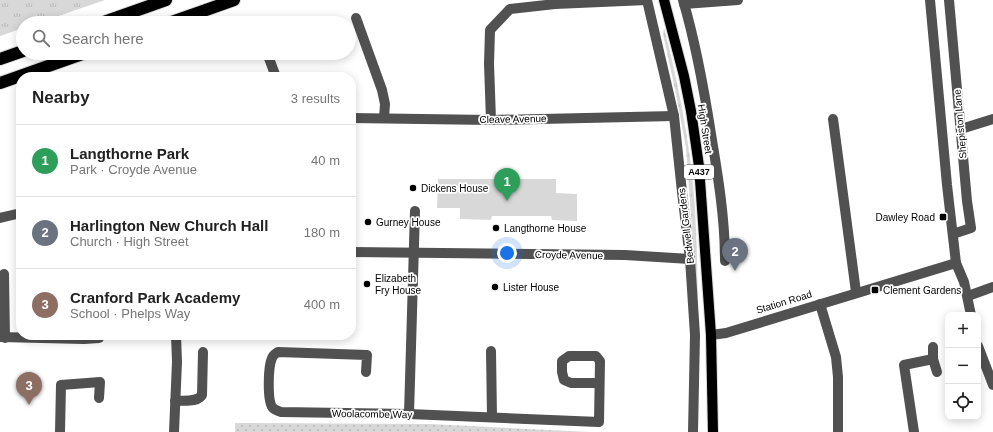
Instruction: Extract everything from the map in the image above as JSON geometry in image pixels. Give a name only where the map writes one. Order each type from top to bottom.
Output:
[{"type":"highway","points":[[121,16],[166,0]]},
{"type":"highway","points":[[189,16],[234,0]]},
{"type":"highway","points":[[0,59],[16,53]]},
{"type":"highway","points":[[33,72],[66,60]]},
{"type":"highway","points":[[0,84],[16,78]]},
{"type":"main road","name":"High Street","points":[[664,0],[684,76],[696,142],[711,335]]},
{"type":"main road","name":"A437","points":[[711,335],[713,432]]},
{"type":"street","points":[[491,120],[489,64],[490,30],[510,9],[555,4],[647,0]]},
{"type":"street","name":"Bedwell Gardens","points":[[647,0],[674,116],[690,259],[695,335],[693,432]]},
{"type":"street","points":[[725,260],[721,195],[700,68],[684,2],[738,0]]},
{"type":"street","name":"Shepiston Lane","points":[[930,0],[956,263]]},
{"type":"street","name":"Shepiston Lane","points":[[949,0],[967,201],[971,228],[953,234]]},
{"type":"street","points":[[356,18],[382,90],[384,118]]},
{"type":"street","points":[[270,60],[274,72]]},
{"type":"street","name":"Cleave Avenue","points":[[356,118],[491,120],[674,116]]},
{"type":"street","points":[[833,119],[856,292]]},
{"type":"street","points":[[961,129],[993,119]]},
{"type":"street","points":[[409,414],[415,211]]},
{"type":"street","points":[[0,217],[16,214]]},
{"type":"street","name":"Croyde Avenue","points":[[356,252],[625,256],[690,259]]},
{"type":"street","points":[[956,263],[964,282],[971,312]]},
{"type":"street","name":"Station Road","points":[[711,335],[726,332],[956,263]]},
{"type":"street","points":[[4,274],[2,338],[16,338]]},
{"type":"street","points":[[968,296],[993,287]]},
{"type":"street","points":[[820,304],[836,357],[838,378],[838,432]]},
{"type":"street","points":[[174,432],[177,362],[176,340]]},
{"type":"street","points":[[933,346],[933,360],[937,372]]},
{"type":"street","points":[[979,348],[989,362],[993,385]]},
{"type":"street","points":[[491,351],[492,417]]},
{"type":"street","points":[[175,401],[197,400],[200,398],[202,394],[203,352]]},
{"type":"street","name":"Woolacombe Way","points":[[366,372],[367,355],[278,352],[272,357],[270,363],[270,404],[272,408],[281,412],[409,414],[599,422],[599,384]]},
{"type":"street","points":[[914,432],[904,365],[933,360]]},
{"type":"street","points":[[60,432],[60,385],[100,382],[99,398]]},
{"type":"green space","points":[[0,0],[105,0],[58,16],[16,16],[16,30],[0,36]]},
{"type":"green space","points":[[664,28],[680,97],[691,166],[696,219],[698,309],[686,148],[663,34]]},
{"type":"green space","points":[[438,179],[556,179],[556,193],[577,194],[577,221],[552,220],[551,216],[492,216],[491,220],[460,219],[460,208],[437,208]]},
{"type":"green space","points":[[235,423],[430,424],[589,432],[235,432]]},
{"type":"place","name":"Dickens House","points":[[413,188]]},
{"type":"place","name":"Langthorne Park","points":[[507,201]]},
{"type":"place","name":"Dawley Road","points":[[943,217]]},
{"type":"place","name":"Gurney House","points":[[368,222]]},
{"type":"place","name":"Langthorne House","points":[[496,228]]},
{"type":"place","name":"Harlington New Church Hall","points":[[735,271]]},
{"type":"place","name":"Elizabeth Fry House","points":[[367,284]]},
{"type":"place","name":"Lister House","points":[[495,287]]},
{"type":"place","name":"Clement Gardens","points":[[875,290]]},
{"type":"place","name":"Cranford Park Academy","points":[[29,405]]}]
